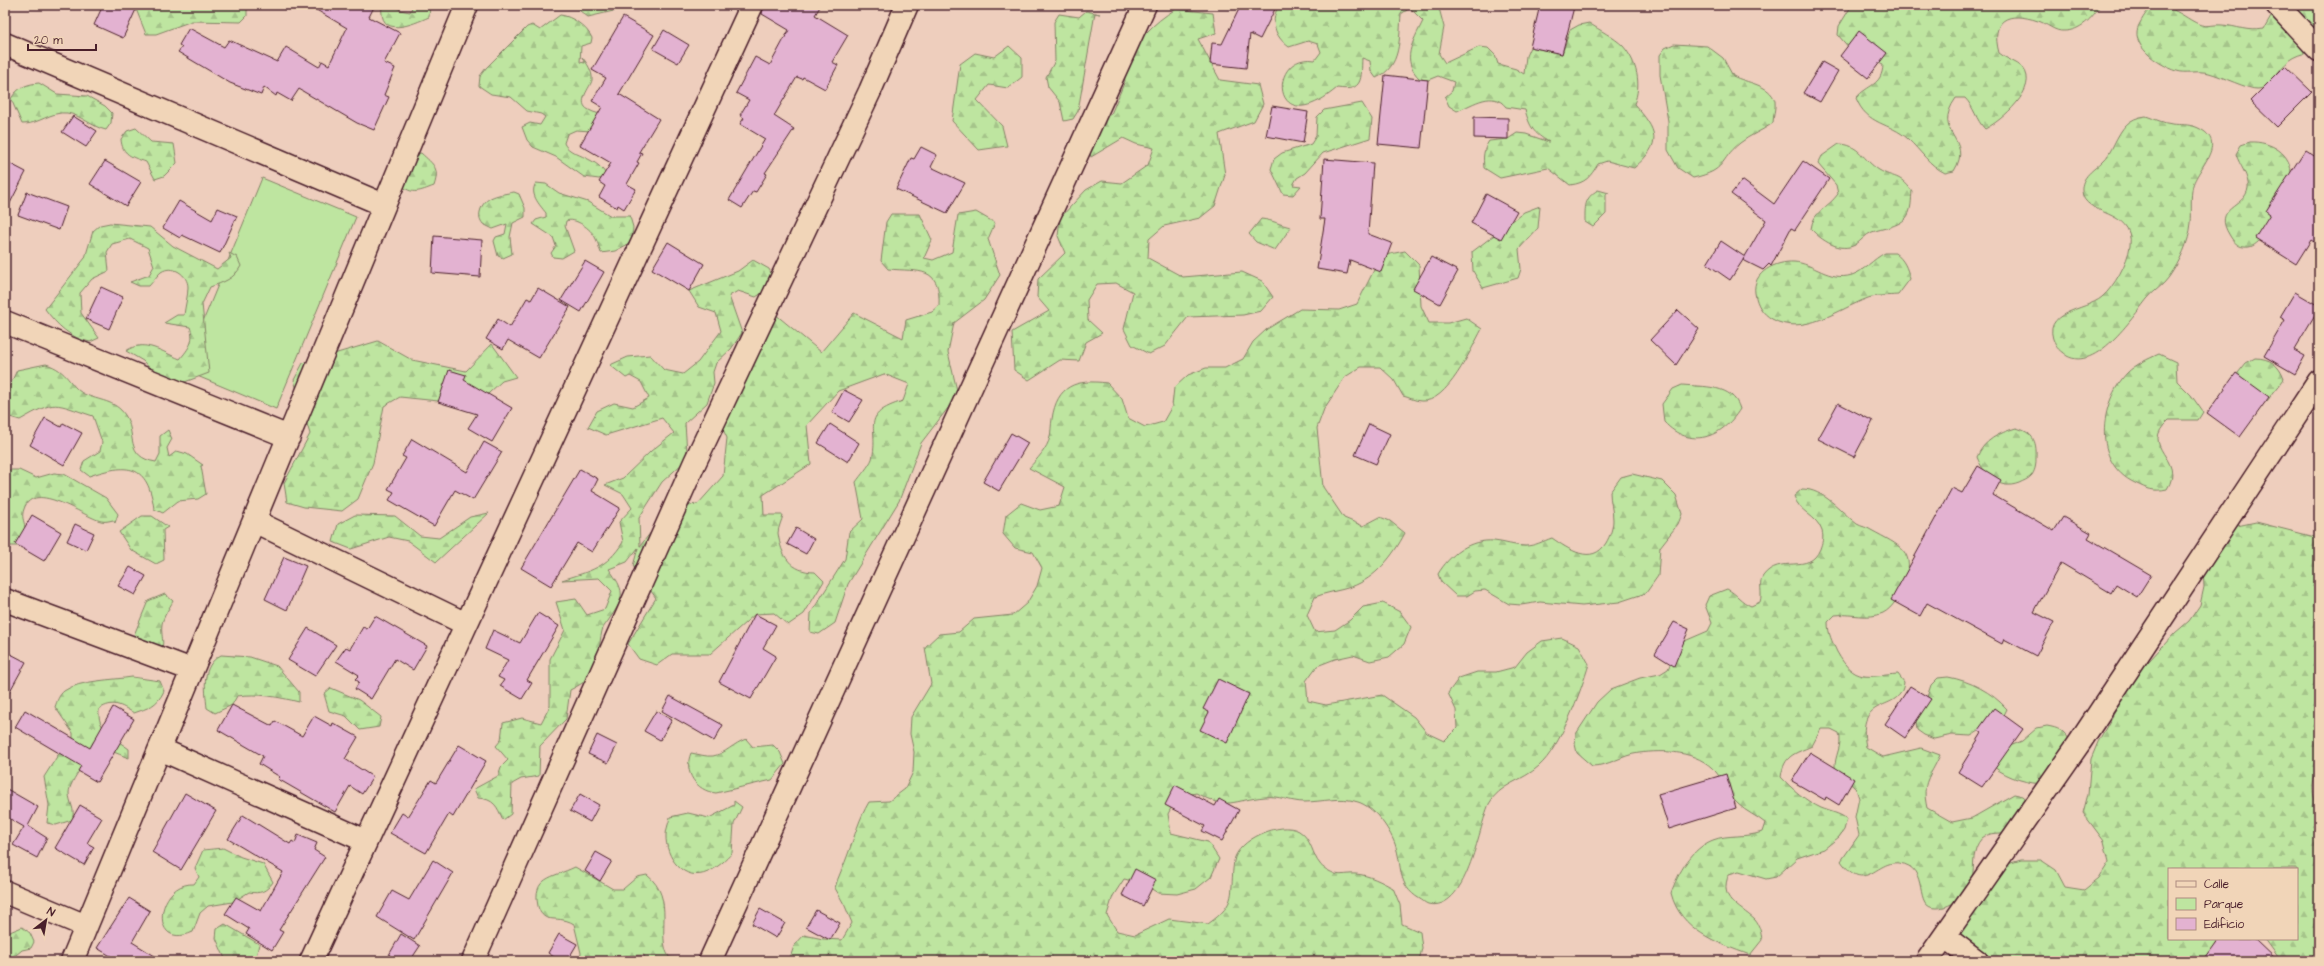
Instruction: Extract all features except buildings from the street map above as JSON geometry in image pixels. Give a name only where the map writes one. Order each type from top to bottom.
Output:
[{"type":"street","points":[[72,961],[467,5]]},
{"type":"street","points":[[310,961],[752,5]]},
{"type":"street","points":[[473,961],[695,462],[870,92],[907,5]]},
{"type":"street","points":[[710,961],[1144,5]]},
{"type":"street","points":[[2277,5],[2319,50]]},
{"type":"street","points":[[5,44],[384,205]]},
{"type":"street","points":[[5,322],[289,437]]},
{"type":"street","points":[[1927,961],[2084,736],[2319,381]]},
{"type":"street","points":[[254,521],[466,624]]},
{"type":"street","points":[[5,600],[192,670]]},
{"type":"street","points":[[160,749],[366,841]]},
{"type":"street","points":[[5,892],[86,926]]},
{"type":"street","points":[[1945,937],[1977,961]]},
{"type":"green space","points":[[138,5],[247,5],[247,16],[241,22],[192,21],[156,34],[146,34],[136,9]]},
{"type":"green space","points":[[382,5],[394,5],[400,10],[410,12],[413,5],[430,5],[429,17],[406,26],[391,26],[385,23],[382,16]]},
{"type":"green space","points":[[579,5],[639,5],[588,17],[580,11]]},
{"type":"green space","points":[[1279,5],[1440,5],[1439,8],[1444,27],[1439,54],[1445,63],[1479,47],[1488,48],[1495,55],[1498,64],[1516,69],[1524,74],[1526,56],[1530,47],[1562,54],[1570,30],[1579,25],[1589,23],[1623,46],[1632,59],[1638,81],[1638,89],[1634,104],[1642,113],[1652,130],[1654,137],[1653,144],[1650,151],[1634,168],[1607,161],[1598,164],[1587,179],[1580,183],[1570,185],[1548,168],[1500,178],[1484,168],[1484,154],[1489,141],[1508,139],[1517,133],[1526,134],[1549,142],[1539,136],[1533,129],[1525,110],[1506,107],[1495,99],[1489,99],[1477,102],[1457,111],[1449,106],[1445,97],[1452,91],[1454,82],[1438,76],[1428,80],[1420,79],[1414,72],[1411,65],[1410,51],[1423,21],[1410,8],[1401,14],[1398,51],[1391,67],[1384,73],[1376,78],[1371,71],[1370,61],[1362,58],[1361,77],[1357,86],[1346,89],[1337,88],[1315,103],[1299,106],[1288,102],[1283,92],[1283,80],[1288,69],[1299,61],[1315,60],[1321,52],[1318,44],[1308,41],[1289,47],[1284,43],[1277,33],[1274,22]]},
{"type":"green space","points":[[1852,5],[1895,5],[1931,9],[1952,5],[2100,5],[2090,19],[2081,26],[2070,30],[2057,30],[2041,22],[2018,17],[2004,20],[1999,25],[1997,41],[1999,53],[2023,68],[2027,76],[2023,94],[2009,111],[1985,129],[1979,122],[1971,105],[1965,98],[1956,98],[1949,110],[1948,120],[1949,128],[1960,150],[1959,160],[1954,171],[1945,173],[1930,162],[1908,139],[1894,129],[1879,123],[1866,114],[1856,98],[1877,81],[1882,72],[1883,65],[1850,49],[1838,35],[1839,26]]},
{"type":"green space","points":[[2278,5],[2319,5],[2319,52],[2305,54],[2294,58],[2286,63],[2270,83],[2265,87],[2258,89],[2254,89],[2209,73],[2180,72],[2169,68],[2146,53],[2138,39],[2137,31],[2140,23],[2148,11],[2156,7],[2174,10],[2203,26],[2222,25],[2258,30],[2264,29]]},
{"type":"green space","points":[[1176,9],[1213,13],[1216,33],[1198,39],[1220,80],[1258,85],[1263,104],[1254,121],[1219,134],[1225,175],[1215,206],[1200,218],[1164,226],[1149,239],[1148,258],[1183,277],[1242,272],[1262,281],[1273,297],[1261,311],[1243,315],[1188,317],[1165,346],[1149,354],[1132,345],[1124,329],[1133,292],[1116,283],[1097,284],[1087,300],[1088,320],[1102,333],[1086,342],[1079,361],[1060,360],[1029,380],[1014,370],[1012,332],[1049,311],[1037,297],[1038,279],[1065,253],[1058,236],[1060,218],[1086,190],[1102,181],[1122,183],[1148,165],[1154,148],[1136,144],[1123,138],[1091,157],[1086,139],[1093,122],[1111,114],[1125,81],[1122,63],[1153,26],[1167,14]]},
{"type":"green space","points":[[1086,11],[1100,14],[1095,13],[1078,111],[1073,119],[1064,121],[1060,102],[1048,87],[1046,77],[1055,61],[1054,22],[1059,14],[1079,17]]},
{"type":"green space","points":[[560,15],[569,17],[579,23],[587,30],[592,38],[591,43],[581,46],[580,62],[585,63],[582,57],[592,74],[592,80],[583,103],[589,110],[607,116],[591,131],[576,130],[567,134],[564,143],[571,151],[589,159],[601,167],[605,173],[603,178],[599,179],[584,177],[556,157],[533,147],[527,140],[522,127],[530,123],[540,125],[545,117],[541,114],[527,111],[511,97],[491,94],[479,86],[480,76],[486,68],[527,27],[532,25],[540,30]]},
{"type":"green space","points":[[1674,44],[1707,46],[1723,58],[1733,76],[1763,87],[1772,95],[1775,101],[1773,123],[1740,143],[1712,172],[1693,178],[1678,168],[1668,150],[1668,121],[1660,75],[1660,55],[1665,48]]},
{"type":"green space","points":[[1009,46],[1022,58],[1022,77],[1008,88],[989,85],[977,100],[1002,126],[1007,146],[979,150],[952,121],[960,64],[975,53],[994,57]]},
{"type":"green space","points":[[39,83],[57,94],[87,96],[105,106],[112,113],[111,123],[106,130],[72,114],[61,113],[28,124],[22,124],[11,99],[22,87]]},
{"type":"green space","points":[[1362,103],[1372,119],[1370,138],[1323,153],[1305,173],[1297,178],[1293,185],[1301,186],[1293,195],[1283,194],[1271,169],[1274,159],[1282,153],[1311,144],[1316,136],[1317,117],[1324,110]]},
{"type":"green space","points":[[2146,116],[2162,122],[2196,127],[2206,133],[2211,139],[2212,146],[2210,154],[2193,185],[2191,223],[2186,245],[2177,265],[2167,280],[2149,296],[2123,330],[2112,341],[2090,357],[2078,359],[2067,356],[2055,344],[2052,333],[2053,324],[2066,313],[2095,302],[2107,293],[2116,281],[2123,267],[2130,246],[2129,234],[2125,225],[2091,205],[2085,199],[2082,186],[2086,177],[2106,158],[2126,125],[2135,119]]},
{"type":"green space","points":[[136,128],[151,142],[174,144],[177,163],[164,176],[155,179],[146,162],[132,157],[123,149],[121,139],[127,131]]},
{"type":"green space","points":[[2250,142],[2258,142],[2272,146],[2279,150],[2288,161],[2291,169],[2291,177],[2290,182],[2260,240],[2253,246],[2242,247],[2230,236],[2225,226],[2224,219],[2227,213],[2246,195],[2248,184],[2246,175],[2236,154],[2241,145]]},
{"type":"green space","points":[[1839,144],[1846,145],[1856,150],[1879,170],[1903,181],[1912,191],[1909,212],[1903,221],[1872,232],[1855,245],[1849,247],[1831,244],[1811,229],[1812,223],[1818,214],[1838,194],[1836,185],[1818,164],[1822,156]]},
{"type":"green space","points":[[421,153],[435,167],[436,180],[434,186],[420,191],[408,190],[400,184],[402,157]]},
{"type":"green space","points":[[262,178],[356,217],[276,409],[183,370]]},
{"type":"green space","points":[[536,183],[546,184],[559,193],[588,202],[611,216],[631,216],[633,227],[632,242],[615,251],[601,253],[593,234],[582,224],[570,220],[566,221],[565,226],[574,251],[562,258],[553,257],[551,253],[556,246],[553,237],[533,224],[536,220],[546,217],[546,213],[534,195],[534,187]]},
{"type":"green space","points":[[1598,190],[1609,193],[1606,194],[1606,214],[1593,227],[1585,222],[1585,207],[1590,196]]},
{"type":"green space","points":[[514,192],[519,194],[525,208],[525,217],[513,223],[510,237],[512,254],[503,258],[498,256],[494,241],[496,237],[505,234],[507,224],[493,229],[483,224],[480,218],[480,212],[482,206],[489,199],[498,195]]},
{"type":"green space","points":[[1540,206],[1538,228],[1519,249],[1521,269],[1518,278],[1483,288],[1473,271],[1472,252],[1524,212]]},
{"type":"green space","points":[[976,212],[995,223],[988,239],[1000,275],[984,300],[954,323],[948,352],[958,395],[921,443],[899,501],[848,584],[835,623],[819,634],[810,632],[811,613],[845,559],[849,532],[863,519],[856,482],[872,459],[874,448],[874,423],[876,417],[880,411],[903,401],[909,384],[884,374],[838,391],[807,425],[811,464],[763,495],[764,515],[783,515],[778,533],[779,541],[789,561],[800,569],[815,572],[824,581],[804,614],[788,625],[774,613],[755,614],[710,654],[672,654],[657,665],[639,659],[628,644],[656,598],[633,566],[638,548],[627,562],[609,569],[618,582],[621,598],[619,604],[604,626],[597,666],[589,678],[570,690],[566,719],[540,746],[539,776],[521,779],[512,784],[511,814],[503,820],[494,804],[488,800],[478,798],[474,789],[498,776],[501,767],[508,760],[496,746],[501,740],[503,723],[522,718],[541,723],[550,706],[550,659],[565,630],[556,602],[576,599],[587,615],[605,609],[612,591],[599,578],[562,580],[597,567],[611,558],[617,551],[623,542],[619,522],[632,508],[623,494],[605,485],[623,478],[651,451],[674,433],[662,418],[606,435],[588,427],[597,411],[614,403],[633,407],[649,398],[641,382],[630,376],[626,378],[610,365],[628,357],[650,355],[664,370],[683,374],[698,362],[721,331],[716,313],[699,307],[689,291],[738,271],[753,260],[769,269],[772,275],[765,291],[756,297],[738,291],[729,296],[742,333],[731,349],[716,363],[713,372],[714,383],[707,403],[685,423],[687,453],[684,462],[662,482],[639,518],[640,546],[663,517],[679,506],[698,504],[723,476],[727,438],[719,421],[775,314],[821,352],[854,313],[903,338],[906,320],[932,312],[939,306],[939,293],[936,283],[932,277],[926,273],[888,269],[881,261],[886,222],[891,214],[920,214],[932,240],[924,258],[933,260],[952,252],[958,215]]},
{"type":"green space","points":[[1261,219],[1291,227],[1275,250],[1256,242],[1249,234]]},
{"type":"green space","points":[[110,223],[150,227],[173,246],[217,269],[231,258],[229,253],[237,257],[241,266],[228,280],[210,287],[202,304],[209,373],[182,383],[162,382],[143,361],[126,351],[133,347],[146,346],[160,350],[180,359],[188,348],[192,336],[190,327],[164,323],[177,315],[184,315],[188,290],[185,278],[179,272],[170,269],[161,272],[149,286],[139,286],[130,282],[149,275],[154,266],[148,248],[130,239],[112,244],[107,252],[109,271],[92,279],[80,293],[81,313],[99,338],[90,342],[70,334],[54,320],[45,309],[85,258],[93,231],[100,225]]},
{"type":"green space","points":[[1405,251],[1419,265],[1421,306],[1429,323],[1448,323],[1466,318],[1482,329],[1457,374],[1440,394],[1431,400],[1419,401],[1403,396],[1394,380],[1380,367],[1361,367],[1345,377],[1324,409],[1317,428],[1323,487],[1344,518],[1363,526],[1380,517],[1390,521],[1405,533],[1395,550],[1376,572],[1360,583],[1351,587],[1315,597],[1307,615],[1315,632],[1335,630],[1350,620],[1363,607],[1383,603],[1400,612],[1411,627],[1404,644],[1389,657],[1370,661],[1353,655],[1335,659],[1317,666],[1306,681],[1308,701],[1326,705],[1382,695],[1414,717],[1427,733],[1444,741],[1457,728],[1456,710],[1448,693],[1459,678],[1477,672],[1496,672],[1515,667],[1527,652],[1542,641],[1562,638],[1579,646],[1589,664],[1569,718],[1555,746],[1547,758],[1533,771],[1505,787],[1493,797],[1489,804],[1469,867],[1462,883],[1452,896],[1441,903],[1427,904],[1412,894],[1407,888],[1395,844],[1385,825],[1370,808],[1358,802],[1345,799],[1304,802],[1270,797],[1224,803],[1216,802],[1196,793],[1176,798],[1168,814],[1171,833],[1208,842],[1219,859],[1211,877],[1196,889],[1177,894],[1158,893],[1142,883],[1124,879],[1113,896],[1107,915],[1117,931],[1135,935],[1169,919],[1208,924],[1224,910],[1229,903],[1232,890],[1234,861],[1237,853],[1243,846],[1251,839],[1271,830],[1291,828],[1299,831],[1307,838],[1317,860],[1327,870],[1337,875],[1354,874],[1366,876],[1393,888],[1400,905],[1402,924],[1420,932],[1422,948],[1419,961],[789,961],[794,946],[804,935],[823,939],[842,940],[852,923],[835,888],[860,821],[869,802],[889,801],[905,789],[913,772],[914,752],[910,734],[911,717],[931,684],[925,647],[939,634],[959,632],[974,619],[1013,615],[1027,603],[1037,586],[1042,568],[1033,552],[1015,548],[1003,534],[1006,515],[1021,503],[1040,510],[1059,506],[1065,487],[1029,468],[1047,446],[1055,408],[1058,398],[1063,392],[1070,387],[1086,382],[1107,383],[1122,399],[1128,418],[1145,427],[1163,422],[1172,406],[1174,388],[1188,375],[1206,368],[1225,368],[1243,359],[1253,342],[1267,329],[1300,309],[1339,310],[1357,304],[1374,270],[1385,255]]},
{"type":"green space","points":[[1885,253],[1895,253],[1901,258],[1909,275],[1910,279],[1898,295],[1868,298],[1821,319],[1796,325],[1784,324],[1772,319],[1760,308],[1757,301],[1755,286],[1757,279],[1767,269],[1780,263],[1801,263],[1829,274],[1844,276],[1852,275],[1865,268],[1876,258]]},
{"type":"green space","points":[[378,341],[412,360],[466,371],[492,344],[516,377],[502,381],[476,405],[400,397],[384,406],[373,463],[358,499],[342,511],[304,507],[287,502],[284,483],[310,434],[294,380],[303,363]]},
{"type":"green space","points":[[2159,354],[2176,362],[2177,381],[2191,395],[2203,412],[2198,420],[2169,420],[2161,430],[2158,438],[2160,446],[2171,469],[2172,478],[2167,489],[2158,490],[2143,487],[2121,474],[2112,462],[2106,447],[2104,432],[2110,400],[2127,373],[2142,362]]},
{"type":"green space","points":[[2255,358],[2265,359],[2273,363],[2277,366],[2284,379],[2267,401],[2259,406],[2234,378],[2246,363]]},
{"type":"green space","points":[[46,364],[54,367],[64,374],[79,391],[112,404],[121,410],[128,422],[135,450],[139,455],[146,459],[156,462],[160,454],[160,436],[168,430],[172,439],[167,448],[169,457],[177,451],[187,454],[203,465],[201,466],[206,494],[198,499],[178,501],[163,513],[154,509],[147,483],[141,475],[134,471],[115,469],[89,476],[81,470],[84,461],[100,451],[102,442],[93,416],[70,408],[55,405],[41,409],[20,420],[10,417],[9,387],[17,370]]},
{"type":"green space","points":[[1682,385],[1716,388],[1724,391],[1731,395],[1740,409],[1733,419],[1715,433],[1705,437],[1695,438],[1684,436],[1674,431],[1664,422],[1662,404],[1673,389]]},
{"type":"green space","points":[[2016,428],[2030,434],[2034,441],[2036,446],[2036,466],[2032,475],[2028,479],[2012,485],[2005,485],[1993,480],[1988,475],[1977,457],[1984,446],[1993,438]]},
{"type":"green space","points":[[9,470],[19,470],[36,478],[54,473],[64,474],[106,498],[118,514],[115,523],[113,520],[102,521],[93,518],[60,502],[38,498],[29,501],[23,512],[25,532],[23,546],[5,546],[5,472]]},
{"type":"green space","points":[[1632,474],[1662,481],[1676,495],[1682,514],[1678,524],[1660,547],[1658,576],[1646,593],[1619,602],[1582,606],[1540,602],[1521,605],[1509,604],[1485,590],[1475,591],[1467,596],[1456,596],[1441,582],[1438,574],[1448,560],[1462,549],[1477,542],[1494,541],[1529,546],[1552,538],[1565,547],[1580,553],[1594,553],[1600,550],[1606,543],[1612,529],[1613,516],[1610,492],[1621,477]]},
{"type":"green space","points":[[1802,489],[1810,490],[1825,497],[1857,524],[1869,529],[1898,546],[1904,551],[1907,557],[1907,574],[1903,586],[1900,594],[1887,611],[1872,616],[1835,615],[1828,622],[1832,641],[1837,652],[1850,669],[1856,674],[1870,676],[1898,674],[1904,682],[1901,692],[1895,699],[1872,711],[1867,718],[1864,730],[1866,747],[1883,757],[1921,748],[1940,755],[1926,785],[1925,799],[1927,808],[1952,822],[1972,818],[2014,794],[2023,796],[2030,802],[2012,833],[1996,833],[1982,838],[1976,848],[1972,879],[1964,894],[1954,903],[1937,908],[1929,907],[1922,895],[1919,879],[1909,866],[1899,863],[1891,863],[1864,876],[1857,875],[1849,871],[1841,861],[1859,835],[1855,817],[1859,798],[1856,789],[1835,769],[1840,742],[1839,733],[1831,729],[1821,729],[1812,746],[1791,756],[1787,760],[1782,770],[1781,777],[1810,802],[1847,819],[1844,830],[1839,837],[1824,849],[1797,858],[1776,877],[1766,879],[1739,871],[1729,874],[1726,883],[1728,896],[1737,906],[1755,920],[1761,932],[1762,940],[1750,955],[1713,940],[1691,926],[1682,917],[1671,893],[1687,862],[1692,855],[1705,844],[1719,838],[1750,835],[1762,832],[1765,823],[1738,804],[1731,797],[1716,772],[1699,759],[1680,753],[1649,752],[1633,754],[1598,766],[1592,766],[1577,753],[1575,744],[1576,734],[1597,702],[1611,689],[1640,678],[1660,674],[1668,669],[1680,643],[1708,631],[1712,623],[1705,605],[1709,596],[1727,589],[1751,606],[1760,602],[1762,579],[1770,569],[1786,564],[1802,563],[1815,557],[1820,549],[1823,534],[1816,521],[1796,502],[1794,496]]},
{"type":"green space","points":[[489,513],[436,562],[408,541],[389,537],[351,549],[333,542],[338,524],[355,515],[395,516],[420,536],[439,538],[470,517]]},
{"type":"green space","points":[[142,516],[152,516],[168,527],[163,530],[164,560],[156,564],[131,550],[119,532]]},
{"type":"green space","points":[[2256,522],[2319,538],[2319,767],[2314,778],[2313,793],[2319,810],[2319,961],[2280,961],[2265,940],[2298,940],[2298,868],[2168,868],[2168,940],[2218,940],[2207,961],[1973,961],[1955,947],[1960,910],[2001,866],[2021,860],[2041,860],[2056,870],[2065,887],[2084,890],[2099,878],[2109,862],[2104,841],[2083,813],[2088,794],[2091,759],[2098,742],[2135,676],[2175,633],[2189,621],[2200,605],[2204,587],[2203,568],[2222,538],[2237,526]]},
{"type":"green space","points":[[165,594],[173,601],[162,624],[163,643],[161,650],[153,659],[134,635],[148,601]]},
{"type":"green space","points":[[221,655],[250,657],[277,666],[299,692],[299,702],[268,696],[237,696],[232,705],[215,713],[207,708],[205,685],[207,671],[210,665]]},
{"type":"green space","points":[[132,677],[160,681],[164,691],[155,703],[148,708],[134,713],[113,704],[99,709],[99,717],[103,728],[107,733],[129,749],[129,758],[105,750],[97,752],[81,768],[70,788],[69,797],[73,809],[72,820],[56,825],[47,823],[49,805],[44,777],[58,755],[73,743],[73,733],[55,707],[59,696],[70,687],[97,681]]},
{"type":"green space","points":[[1948,677],[1972,684],[1995,697],[2007,709],[2002,719],[1985,724],[1979,731],[1971,736],[1952,735],[1934,739],[1917,730],[1916,720],[1925,703],[1931,685],[1938,678]]},
{"type":"green space","points":[[331,688],[359,700],[381,717],[379,727],[360,730],[346,716],[329,711],[324,694]]},
{"type":"green space","points":[[2047,726],[2060,730],[2070,741],[2046,784],[2019,780],[1994,767],[2003,749],[2022,741],[2037,728]]},
{"type":"green space","points":[[746,739],[753,747],[773,745],[780,752],[785,764],[772,780],[716,793],[703,789],[697,784],[690,773],[689,760],[691,753],[705,756],[717,755]]},
{"type":"green space","points":[[734,801],[742,807],[734,824],[732,853],[721,864],[708,872],[691,874],[684,871],[678,866],[669,852],[666,833],[670,817],[688,813],[709,818],[734,805]]},
{"type":"green space","points":[[223,848],[241,857],[263,864],[273,882],[262,892],[249,892],[233,902],[208,906],[200,913],[193,932],[179,936],[169,933],[164,925],[162,915],[165,904],[171,893],[181,886],[194,884],[199,877],[195,868],[203,850]]},
{"type":"green space","points":[[575,867],[613,889],[623,889],[637,877],[647,875],[656,885],[661,895],[664,917],[665,948],[669,957],[693,961],[645,961],[644,955],[616,956],[612,961],[580,961],[581,953],[574,924],[544,916],[538,908],[537,896],[538,889],[546,880]]},
{"type":"green space","points":[[225,924],[259,944],[255,961],[226,961],[216,938],[217,929]]},
{"type":"green space","points":[[22,927],[30,933],[34,942],[31,948],[22,950],[9,961],[5,961],[5,934]]}]
